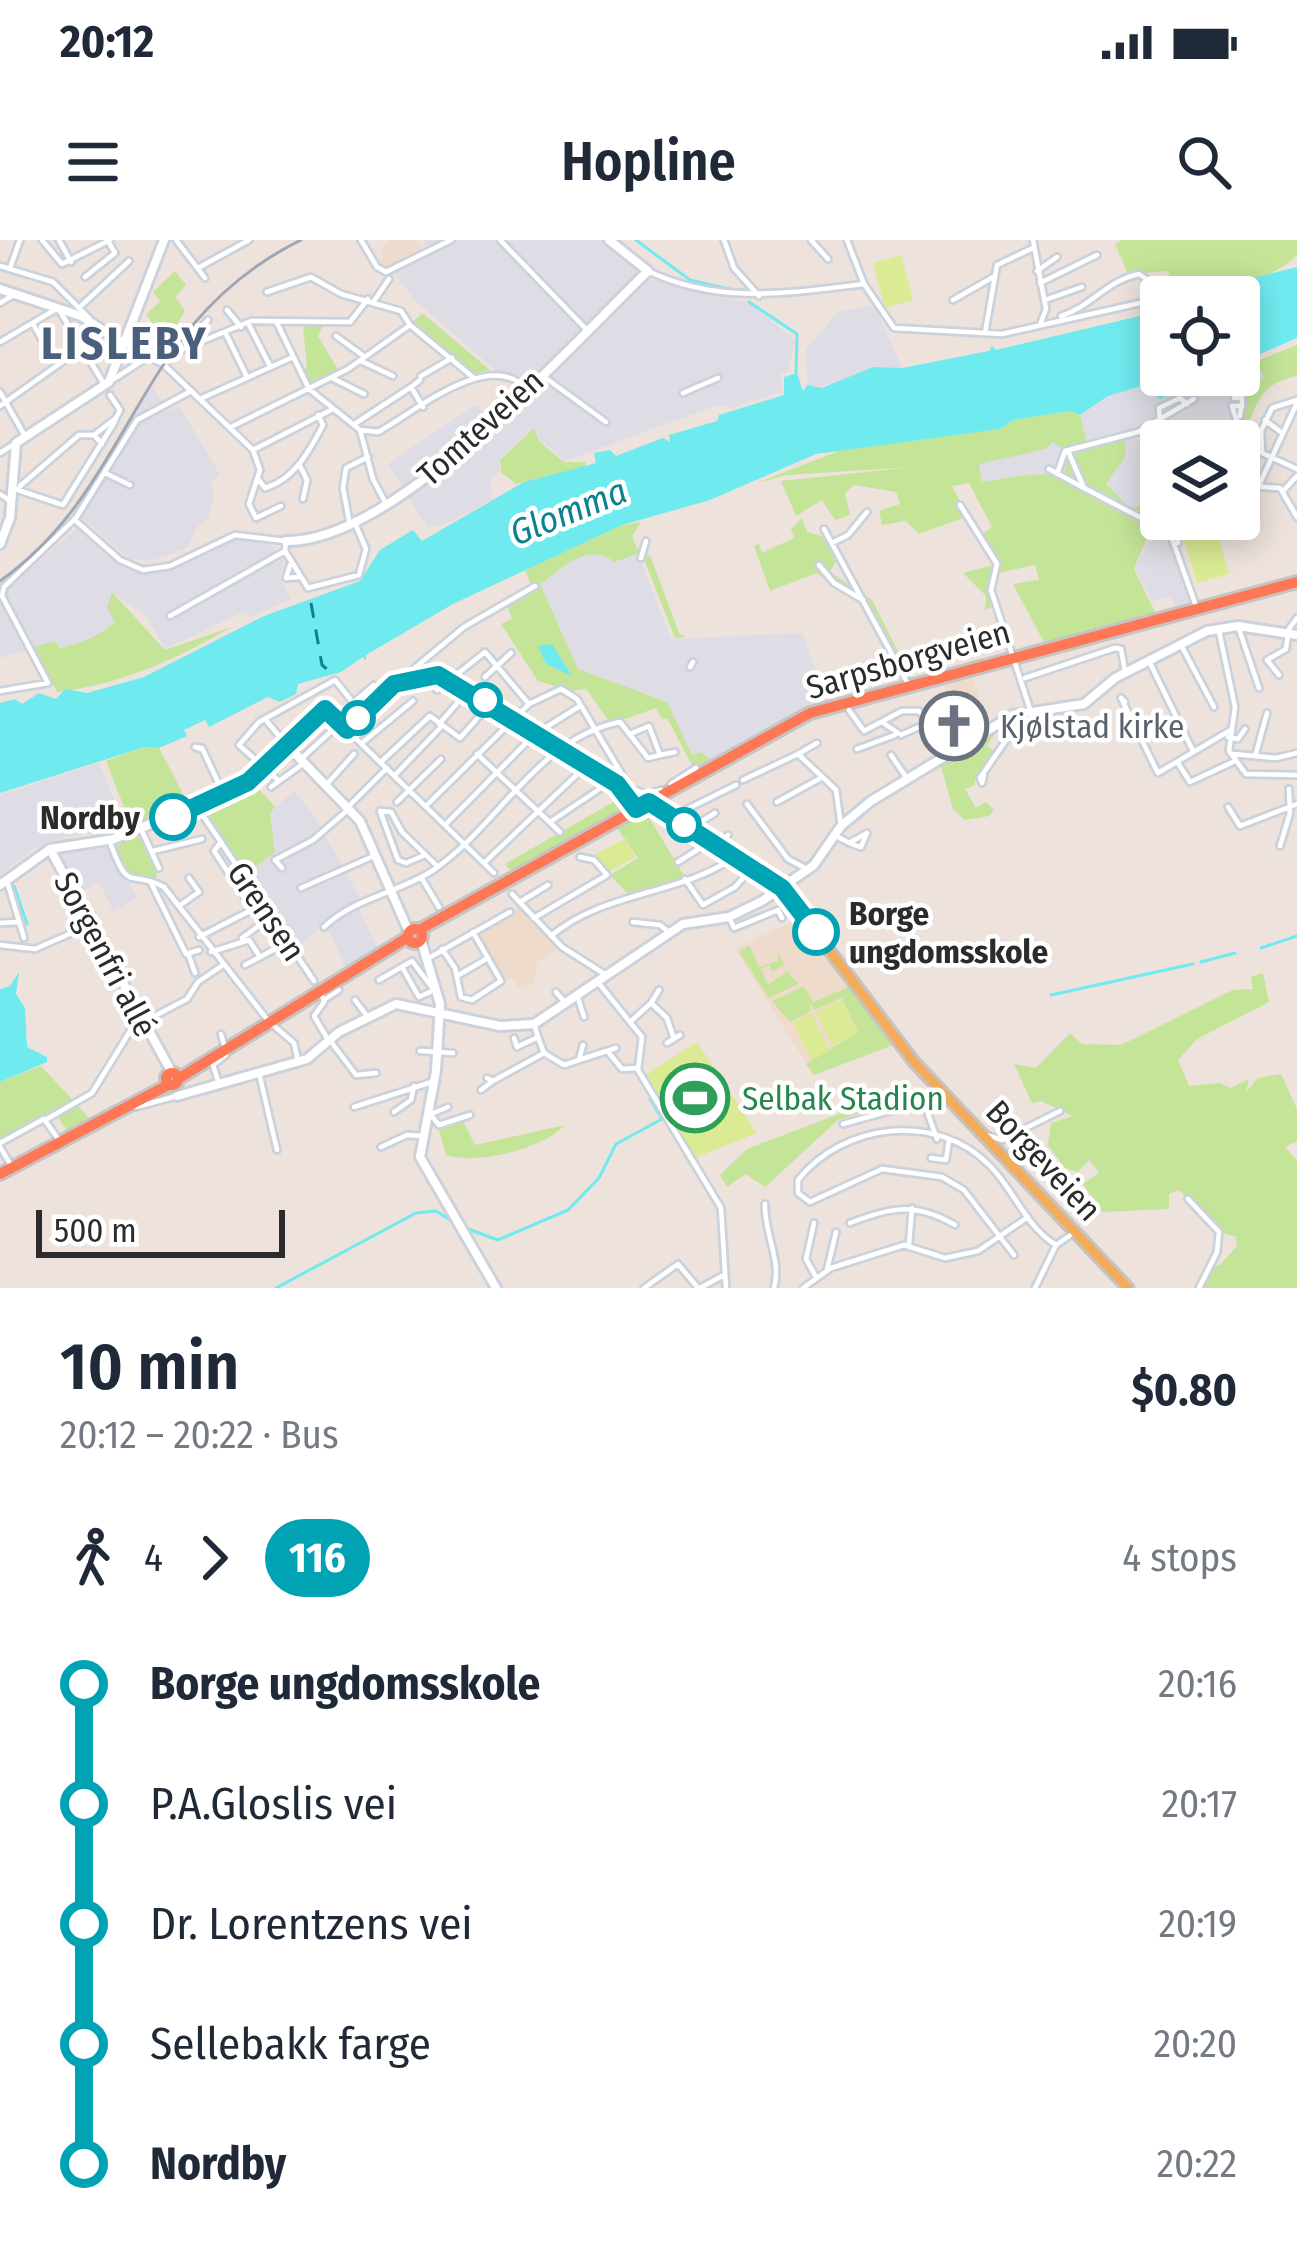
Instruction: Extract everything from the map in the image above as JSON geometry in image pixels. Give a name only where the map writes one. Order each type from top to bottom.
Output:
[{"type":"highway","name":"Sarpsborgveien","points":[[0,1174],[171,1082],[266,1015],[390,951],[443,913],[800,717],[1293,581]]},
{"type":"main road","name":"Borgeveien","points":[[653,799],[690,829],[782,888],[941,1090],[1128,1288]]},
{"type":"street","points":[[10,268],[20,240]]},
{"type":"street","points":[[41,240],[55,261],[71,262],[109,241],[116,253],[85,277]]},
{"type":"street","points":[[59,240],[71,262]]},
{"type":"street","points":[[92,240],[97,248]]},
{"type":"street","points":[[106,383],[164,240]]},
{"type":"street","points":[[198,268],[248,240]]},
{"type":"street","points":[[361,240],[377,268],[386,272],[451,240]]},
{"type":"street","points":[[500,240],[586,329]]},
{"type":"street","points":[[609,240],[647,271],[702,290],[759,296],[864,284]]},
{"type":"street","points":[[724,240],[734,268],[759,296]]},
{"type":"street","points":[[811,240],[828,259]]},
{"type":"street","points":[[847,240],[864,284],[891,327],[1002,334],[1140,303]]},
{"type":"street","points":[[181,241],[205,278]]},
{"type":"street","points":[[986,333],[1000,262],[1033,244],[1045,300],[1041,322]]},
{"type":"street","points":[[1040,283],[1097,255]]},
{"type":"street","points":[[1037,271],[1057,257]]},
{"type":"street","points":[[82,305],[129,261]]},
{"type":"street","points":[[0,266],[53,282],[82,305],[89,320]]},
{"type":"street","points":[[122,267],[130,274]]},
{"type":"street","name":"Tomteveien","points":[[75,520],[120,560],[143,570],[170,566],[244,533],[286,546],[352,522],[428,478],[647,271]]},
{"type":"street","points":[[953,300],[995,276]]},
{"type":"street","points":[[1051,321],[1089,306],[1118,280],[1144,276]]},
{"type":"street","points":[[267,292],[307,277],[329,283],[341,294],[401,311],[410,325],[474,378]]},
{"type":"street","points":[[163,364],[202,341],[244,325],[342,324],[362,313],[389,279]]},
{"type":"street","points":[[1045,300],[1082,286]]},
{"type":"street","points":[[0,289],[89,320],[163,364],[253,450],[258,478],[265,488],[273,487],[300,463],[323,424],[318,416]]},
{"type":"street","points":[[0,303],[15,294]]},
{"type":"street","points":[[58,308],[106,383]]},
{"type":"street","points":[[0,342],[58,308]]},
{"type":"street","points":[[227,310],[244,325],[271,367]]},
{"type":"street","points":[[202,341],[198,332],[208,320]]},
{"type":"street","points":[[277,323],[309,389],[358,428],[378,432],[474,378],[502,375],[525,387]]},
{"type":"street","points":[[33,324],[41,338]]},
{"type":"street","points":[[231,427],[332,377],[410,325]]},
{"type":"street","points":[[3,404],[105,331]]},
{"type":"street","points":[[226,334],[247,377]]},
{"type":"street","points":[[336,336],[393,376]]},
{"type":"street","points":[[0,453],[148,357]]},
{"type":"street","points":[[200,399],[293,357]]},
{"type":"street","points":[[387,505],[358,428],[362,416],[452,358]]},
{"type":"street","points":[[540,373],[606,422]]},
{"type":"street","points":[[332,377],[364,394]]},
{"type":"street","points":[[683,393],[718,378]]},
{"type":"street","points":[[411,387],[423,407]]},
{"type":"street","points":[[0,691],[49,683],[2,596],[4,586],[75,520],[137,420],[191,391]]},
{"type":"street","points":[[0,392],[26,436]]},
{"type":"street","points":[[14,488],[63,506],[120,410],[110,395]]},
{"type":"street","points":[[1234,398],[1241,397],[1242,407],[1232,406],[1239,420]]},
{"type":"street","points":[[1057,474],[1068,451],[1160,421],[1191,401]]},
{"type":"street","points":[[1284,490],[1297,472],[1260,449],[1265,420],[1278,404],[1297,401]]},
{"type":"street","points":[[1260,481],[1297,401]]},
{"type":"street","points":[[253,450],[331,410]]},
{"type":"street","points":[[14,488],[79,435],[94,435],[116,418]]},
{"type":"street","points":[[1265,420],[1282,433]]},
{"type":"street","points":[[94,435],[102,444]]},
{"type":"street","points":[[0,544],[14,488],[16,443]]},
{"type":"street","points":[[1068,451],[1084,488]]},
{"type":"street","points":[[296,452],[306,477],[303,499]]},
{"type":"street","points":[[170,616],[286,546],[290,564],[308,588],[333,585],[362,572],[366,549],[343,488],[346,468],[368,457]]},
{"type":"street","points":[[1049,469],[1160,525],[1178,545]]},
{"type":"street","points":[[105,473],[130,485]]},
{"type":"street","points":[[258,478],[249,504],[256,518],[281,506]]},
{"type":"street","points":[[1260,483],[1284,490],[1297,518]]},
{"type":"street","points":[[0,494],[10,501]]},
{"type":"street","points":[[960,505],[998,564],[991,590],[1030,709]]},
{"type":"street","points":[[832,543],[848,535],[867,512]]},
{"type":"street","points":[[824,529],[848,579],[868,602],[908,684]]},
{"type":"street","points":[[1178,540],[1196,608]]},
{"type":"street","points":[[641,558],[646,541]]},
{"type":"street","points":[[290,564],[286,578],[299,577]]},
{"type":"street","points":[[819,565],[834,583],[868,602]]},
{"type":"street","points":[[271,787],[464,627],[535,586]]},
{"type":"street","points":[[1279,676],[1267,660],[1286,649],[1297,618]]},
{"type":"street","points":[[1238,626],[1259,688]]},
{"type":"street","points":[[134,1107],[171,1082],[218,1084],[314,1055],[329,1039],[396,1004],[509,1028],[534,1024],[670,932],[694,920],[728,917],[762,901],[808,871],[838,830],[906,777],[1005,719],[1030,709],[1079,706],[1125,672],[1219,628],[1290,634]]},
{"type":"street","points":[[1219,628],[1235,707],[1228,734],[1232,758],[1258,776],[1297,776]]},
{"type":"street","points":[[1180,645],[1214,707]]},
{"type":"street","points":[[1023,678],[1115,648],[1121,650],[1125,672]]},
{"type":"street","points":[[451,679],[485,652],[529,704]]},
{"type":"street","points":[[485,677],[511,653]]},
{"type":"street","points":[[1149,661],[1192,752]]},
{"type":"street","points":[[399,681],[428,674],[451,679],[625,789],[652,794],[696,768]]},
{"type":"street","points":[[428,674],[437,690]]},
{"type":"street","points":[[278,781],[239,746],[265,719],[335,680],[362,714]]},
{"type":"street","points":[[1110,681],[1158,773],[1228,734]]},
{"type":"street","points":[[353,703],[374,685],[383,694]]},
{"type":"street","points":[[427,805],[529,704],[566,689],[596,731],[634,810]]},
{"type":"street","points":[[395,775],[469,690]]},
{"type":"street","points":[[311,694],[494,873]]},
{"type":"street","points":[[362,743],[413,701]]},
{"type":"street","points":[[282,868],[275,860],[313,840],[349,807],[430,716],[460,738],[490,704]]},
{"type":"street","points":[[446,824],[536,733],[580,706]]},
{"type":"street","points":[[857,749],[966,706],[981,733]]},
{"type":"street","points":[[24,938],[4,883],[50,849],[109,840],[224,795],[325,709]]},
{"type":"street","points":[[849,710],[860,730],[902,711],[919,711],[929,722]]},
{"type":"street","points":[[1256,753],[1267,713]]},
{"type":"street","points":[[265,719],[349,807],[426,957],[440,1016],[435,1081],[421,1136],[423,1165],[496,1288]]},
{"type":"street","points":[[984,775],[1011,734],[1005,719]]},
{"type":"street","points":[[325,927],[438,867],[515,789],[562,749],[596,731],[617,722],[648,758],[675,752]]},
{"type":"street","points":[[882,722],[895,735]]},
{"type":"street","points":[[630,734],[649,726],[660,755]]},
{"type":"street","points":[[1228,734],[1238,739],[1245,729]]},
{"type":"street","points":[[667,813],[740,783],[817,743]]},
{"type":"street","points":[[202,750],[224,795]]},
{"type":"street","points":[[1178,763],[1190,782],[1232,758],[1297,753]]},
{"type":"street","points":[[327,784],[354,754]]},
{"type":"street","points":[[477,754],[560,832]]},
{"type":"street","points":[[798,754],[819,779],[836,790],[838,830],[849,843]]},
{"type":"street","points":[[891,755],[906,777]]},
{"type":"street","points":[[397,802],[441,759]]},
{"type":"street","points":[[484,862],[587,765]]},
{"type":"street","points":[[777,802],[819,779]]},
{"type":"street","points":[[550,822],[612,781]]},
{"type":"street","points":[[1280,846],[1293,805],[1288,789]]},
{"type":"street","points":[[747,804],[788,859],[808,871]]},
{"type":"street","points":[[1228,807],[1240,826],[1293,805]]},
{"type":"street","name":"Grensen","points":[[198,808],[319,991]]},
{"type":"street","points":[[425,855],[400,862],[380,811],[391,812],[438,867]]},
{"type":"street","points":[[690,829],[715,813]]},
{"type":"street","points":[[141,829],[159,868]]},
{"type":"street","points":[[409,838],[419,832]]},
{"type":"street","points":[[678,862],[728,836]]},
{"type":"street","points":[[153,851],[202,839]]},
{"type":"street","points":[[109,840],[125,875],[135,882],[164,887],[174,908],[294,1043],[298,1061]]},
{"type":"street","name":"Grensen","points":[[221,842],[214,851],[252,909]]},
{"type":"street","name":"Sorgenfri allé","points":[[50,849],[171,1082]]},
{"type":"street","points":[[301,888],[376,855]]},
{"type":"street","points":[[551,936],[587,913],[705,875],[733,856]]},
{"type":"street","points":[[534,918],[608,874],[594,860],[580,857]]},
{"type":"street","points":[[685,879],[703,905],[735,887],[752,868]]},
{"type":"street","points":[[421,877],[443,913]]},
{"type":"street","points":[[164,914],[199,892],[189,878]]},
{"type":"street","points":[[152,883],[195,973]]},
{"type":"street","points":[[520,902],[548,885]]},
{"type":"street","points":[[512,894],[551,936],[602,978],[643,1040],[638,1068],[721,1208],[726,1288]]},
{"type":"street","points":[[199,938],[262,904]]},
{"type":"street","points":[[751,908],[758,919]]},
{"type":"street","points":[[426,957],[509,912]]},
{"type":"street","points":[[728,917],[734,928],[774,912]]},
{"type":"street","points":[[0,923],[20,921]]},
{"type":"street","points":[[633,922],[660,925],[670,932]]},
{"type":"street","points":[[0,945],[34,949],[90,925]]},
{"type":"street","points":[[211,952],[257,927]]},
{"type":"street","points":[[442,950],[457,976],[460,997],[478,997],[501,981],[473,932]]},
{"type":"street","points":[[242,938],[260,957]]},
{"type":"street","points":[[229,944],[233,953]]},
{"type":"street","points":[[245,965],[275,949]]},
{"type":"street","points":[[189,956],[199,950]]},
{"type":"street","points":[[457,976],[488,958]]},
{"type":"street","points":[[379,980],[414,962],[435,989]]},
{"type":"street","points":[[12,1167],[0,1145],[92,1093],[130,1030],[187,999],[198,982],[223,965]]},
{"type":"street","points":[[401,967],[419,998],[435,989]]},
{"type":"street","points":[[339,990],[319,991],[314,1016],[356,1076],[376,1073]]},
{"type":"street","points":[[630,1022],[659,990]]},
{"type":"street","points":[[556,992],[566,1004]]},
{"type":"street","points":[[577,995],[584,1017]]},
{"type":"street","points":[[355,1000],[370,1021]]},
{"type":"street","points":[[651,1003],[667,1018],[674,1039]]},
{"type":"street","points":[[534,1024],[544,1053],[556,1064],[612,1051],[622,1069],[638,1068]]},
{"type":"street","points":[[514,1038],[517,1047],[538,1037]]},
{"type":"street","points":[[218,1084],[213,1065],[223,1042]]},
{"type":"street","points":[[579,1060],[583,1046]]},
{"type":"street","points":[[420,1051],[453,1053]]},
{"type":"street","points":[[481,1090],[490,1079],[544,1053]]},
{"type":"street","points":[[259,1073],[277,1150]]},
{"type":"street","points":[[354,1107],[435,1081]]},
{"type":"street","points":[[394,1112],[411,1100],[414,1086]]},
{"type":"street","points":[[843,1124],[925,1101],[941,1090]]},
{"type":"street","points":[[429,1114],[448,1107]]},
{"type":"street","points":[[982,1134],[1002,1140],[1060,1111]]},
{"type":"street","points":[[429,1114],[439,1125],[470,1115]]},
{"type":"street","points":[[928,1114],[937,1138]]},
{"type":"street","points":[[46,1119],[65,1143]]},
{"type":"street","points":[[1015,1255],[964,1190],[942,1177],[882,1168],[820,1201],[800,1196],[800,1176],[856,1135],[879,1130],[949,1140],[989,1164],[1028,1217],[1056,1245]]},
{"type":"street","points":[[381,1147],[407,1135],[421,1136]]},
{"type":"street","points":[[931,1158],[946,1160],[949,1140]]},
{"type":"street","points":[[1187,1199],[1218,1228],[1215,1256],[1199,1288]]},
{"type":"street","points":[[765,1204],[765,1235],[778,1270],[775,1288]]},
{"type":"street","points":[[850,1223],[896,1206],[956,1225]]},
{"type":"street","points":[[909,1244],[912,1208]]},
{"type":"street","points":[[803,1288],[826,1270],[909,1244],[951,1258],[1000,1238],[1028,1217]]},
{"type":"street","points":[[814,1223],[806,1259],[817,1277]]},
{"type":"street","points":[[826,1270],[836,1232]]},
{"type":"street","points":[[1035,1288],[1056,1245],[1075,1232]]},
{"type":"street","points":[[644,1288],[678,1264],[699,1288],[724,1275]]},
{"type":"shaded area","points":[[391,240],[417,240],[423,252],[388,270],[377,263],[384,257],[380,249]]},
{"type":"shaded area","points":[[424,240],[498,240],[503,246],[510,240],[605,240],[648,279],[753,304],[795,341],[788,371],[780,375],[783,391],[732,408],[718,405],[565,461],[541,441],[534,427],[499,459],[500,470],[491,477],[492,500],[443,525],[427,527],[388,464],[475,405],[486,414],[516,388],[415,300],[394,273],[430,253]]},
{"type":"shaded area","points":[[874,305],[902,368],[873,367],[845,382],[808,388],[806,350],[838,312]]},
{"type":"shaded area","points":[[151,384],[167,411],[180,407],[220,475],[210,484],[214,494],[209,517],[198,526],[187,548],[154,560],[131,560],[76,513]]},
{"type":"shaded area","points":[[1140,387],[1140,396],[1249,396],[1241,420],[1140,420],[1140,506],[1130,511],[1106,484],[1125,457],[1116,441],[1088,447],[1080,415],[1108,396]]},
{"type":"shaded area","points":[[1054,442],[1063,449],[1067,477],[982,483],[979,464],[1045,449]]},
{"type":"shaded area","points":[[82,524],[132,570],[146,573],[168,569],[235,538],[267,539],[284,561],[280,578],[291,599],[250,617],[243,612],[165,649],[146,615],[113,593],[115,622],[104,631],[80,643],[60,648],[55,641],[0,658],[0,594]]},
{"type":"shaded area","points":[[1149,540],[1168,540],[1176,548],[1192,605],[1175,609],[1170,596],[1152,601],[1135,568]]},
{"type":"shaded area","points":[[586,552],[601,553],[616,562],[638,553],[671,639],[802,633],[826,700],[710,759],[701,752],[692,756],[666,702],[578,669],[539,583]]},
{"type":"shaded area","points":[[969,673],[980,697],[955,708],[940,679]]},
{"type":"shaded area","points":[[99,763],[122,818],[122,830],[64,837],[33,849],[0,875],[0,795]]},
{"type":"shaded area","points":[[294,791],[317,820],[361,900],[358,907],[378,949],[346,967],[325,923],[295,950],[245,876],[275,852],[270,812]]},
{"type":"shaded area","points":[[109,844],[137,898],[113,911],[99,882],[79,893],[58,854]]},
{"type":"shaded area","points":[[522,906],[560,948],[537,962],[534,982],[519,988],[511,977],[505,981],[477,933]]},
{"type":"shaded area","name":"Borge ungdomsskole","points":[[802,917],[853,985],[841,990],[862,1038],[806,1063],[735,949]]},
{"type":"green space","points":[[1122,240],[1297,240],[1297,255],[1260,277],[1170,276],[1168,271],[1128,274],[1115,244]]},
{"type":"green space","points":[[901,255],[913,300],[885,308],[873,263]]},
{"type":"green space","points":[[175,271],[186,285],[175,297],[185,311],[167,341],[146,315],[160,301],[153,292]]},
{"type":"green space","points":[[422,313],[490,370],[470,374],[410,325]]},
{"type":"green space","points":[[323,325],[318,336],[340,373],[309,389],[301,371],[307,367],[303,326]]},
{"type":"green space","points":[[1297,345],[1297,376],[1270,387],[1251,420],[1241,420],[1243,396],[1260,396],[1264,378],[1260,360]]},
{"type":"green space","points":[[1071,411],[1080,415],[1088,447],[1125,440],[1125,457],[1106,484],[1125,503],[1123,507],[1129,510],[1140,505],[1140,540],[1146,540],[1134,569],[1156,614],[1045,644],[1013,584],[1039,580],[1035,565],[993,574],[989,591],[995,605],[985,610],[986,596],[963,573],[993,565],[977,538],[992,527],[969,483],[952,486],[968,516],[919,534],[906,521],[882,525],[879,511],[900,504],[896,492],[854,485],[845,493],[850,515],[835,520],[822,500],[796,516],[781,481],[913,467],[787,475],[756,483],[844,449],[1000,429],[1013,420]],"holes":[[[1053,442],[1063,449],[1066,477],[1037,474],[982,482],[979,464],[1046,449]]]},
{"type":"green space","points":[[534,428],[540,442],[564,462],[585,462],[586,466],[516,484],[501,472],[500,460]]},
{"type":"green space","points":[[802,518],[807,532],[822,536],[836,561],[830,572],[872,600],[911,677],[903,679],[864,605],[816,573],[770,591],[754,546],[759,544],[762,553],[794,538],[791,529]]},
{"type":"green space","points":[[641,522],[632,536],[639,553],[615,562],[585,555],[540,584],[578,669],[667,702],[692,755],[701,752],[710,759],[694,769],[667,718],[662,719],[656,708],[611,724],[586,689],[571,691],[538,681],[501,624],[512,619],[507,605],[532,588],[525,570],[622,525]]},
{"type":"green space","points":[[1184,540],[1219,540],[1229,574],[1197,583]]},
{"type":"green space","points":[[650,555],[679,633],[686,637],[675,638],[643,557]]},
{"type":"green space","points":[[112,592],[165,650],[232,627],[148,668],[57,692],[34,647],[55,641],[60,648],[68,646],[109,627],[115,622],[107,608]]},
{"type":"green space","points":[[963,710],[976,734],[944,750],[934,730],[946,723],[955,738],[963,735],[955,713]]},
{"type":"green space","points":[[1004,722],[1009,733],[998,729],[987,746],[997,753],[981,775],[975,776],[975,785],[965,789],[976,808],[986,802],[994,810],[989,816],[965,820],[953,809],[941,766],[948,753]]},
{"type":"green space","points":[[145,747],[159,748],[189,805],[131,825],[106,761]]},
{"type":"green space","points":[[252,781],[275,807],[270,813],[275,852],[245,875],[200,809]]},
{"type":"green space","points":[[622,797],[626,811],[515,876],[505,864]]},
{"type":"green space","points":[[644,809],[685,877],[630,896],[610,875],[638,858],[616,826]]},
{"type":"green space","points":[[140,831],[157,866],[156,881],[131,879],[113,844]]},
{"type":"green space","points":[[626,838],[635,857],[607,873],[592,856]]},
{"type":"green space","points":[[749,945],[759,967],[779,961],[776,949],[784,964],[773,972],[769,965],[761,969],[768,985],[787,971],[798,984],[769,998],[739,952]]},
{"type":"green space","points":[[1263,973],[1269,1002],[1197,1039],[1178,1060],[1189,1086],[1220,1083],[1231,1088],[1249,1079],[1246,1092],[1258,1078],[1281,1074],[1297,1109],[1297,1141],[1285,1147],[1297,1161],[1297,1288],[1200,1288],[1213,1264],[1219,1266],[1237,1246],[1236,1237],[1221,1232],[1179,1190],[1169,1194],[1169,1209],[1102,1212],[1083,1184],[1099,1173],[1089,1160],[1078,1172],[1065,1168],[1048,1145],[1051,1123],[1073,1116],[1041,1101],[1032,1103],[1014,1064],[1036,1068],[1070,1033],[1082,1044],[1121,1045],[1233,990],[1253,989],[1251,977]]},
{"type":"green space","points":[[804,986],[813,1002],[851,986],[893,1045],[814,1075],[806,1064],[858,1032],[842,998],[814,1010],[809,1002],[811,1011],[790,1022],[772,1001]]},
{"type":"green space","points":[[842,1000],[858,1033],[832,1046],[816,1012]]},
{"type":"green space","points":[[811,1013],[830,1051],[811,1060],[793,1022]]},
{"type":"green space","name":"Selbak Stadion","points":[[697,1042],[757,1133],[692,1159],[642,1077]]},
{"type":"green space","points":[[41,1066],[90,1119],[68,1132],[56,1114],[0,1143],[0,1082]]},
{"type":"green space","points":[[863,1105],[860,1113],[838,1120],[765,1187],[746,1174],[727,1187],[720,1175],[747,1149]]},
{"type":"green space","points":[[460,1115],[475,1145],[565,1125],[525,1148],[459,1158],[446,1155],[439,1130]]},
{"type":"water","points":[[1297,267],[1297,338],[1260,354],[1260,276]]},
{"type":"water","name":"Glomma","points":[[1140,316],[1140,386],[1108,396],[1080,415],[1071,411],[1013,420],[1000,429],[816,454],[710,500],[622,525],[453,604],[366,655],[366,661],[363,657],[341,672],[298,684],[296,694],[280,702],[268,697],[209,727],[205,720],[184,730],[187,736],[159,748],[145,747],[0,793],[0,703],[15,699],[22,704],[39,693],[56,699],[65,689],[87,693],[144,677],[264,616],[360,581],[380,550],[413,530],[422,541],[524,482],[596,463],[594,453],[610,450],[616,456],[663,438],[670,442],[669,435],[784,395],[784,377],[797,373],[803,391],[807,385],[822,388],[873,367],[902,368],[989,351],[992,346],[996,350]]},
{"type":"water","points":[[552,644],[572,676],[546,664],[538,646]]},
{"type":"water","points":[[19,972],[16,994],[25,1008],[27,1047],[47,1057],[47,1062],[0,1082],[0,989],[10,986]]},
{"type":"waterway","points":[[636,240],[690,280],[733,290]]},
{"type":"waterway","points":[[749,302],[797,334],[796,373]]},
{"type":"waterway","points":[[14,886],[27,924]]},
{"type":"waterway","points":[[1261,948],[1297,936]]},
{"type":"waterway","points":[[1201,962],[1235,953]]},
{"type":"waterway","points":[[1051,995],[1193,964]]},
{"type":"waterway","points":[[468,1229],[498,1240],[568,1210],[599,1178],[616,1144],[662,1119],[650,1099]]},
{"type":"waterway","points":[[276,1288],[416,1213],[436,1211],[452,1221]]},
{"type":"ferry route","points":[[311,603],[322,665],[328,670]]},
{"type":"railway","points":[[0,581],[45,542],[81,499],[167,359],[202,315],[245,275],[301,240]]},
{"type":"bus line","name":"116","points":[[173,817],[248,782],[325,709],[347,730],[394,684],[419,675],[438,675],[617,784],[636,809],[649,802],[777,884],[816,932]]},
{"type":"place","name":"Kjølstad kirke","points":[[954,726]]},
{"type":"place","name":"Nordby","points":[[173,817]]},
{"type":"place","name":"Borge ungdomsskole","points":[[816,932]]},
{"type":"place","name":"Selbak Stadion","points":[[695,1098]]},
{"type":"district","name":"LISLEBY","points":[[125,343]]}]
